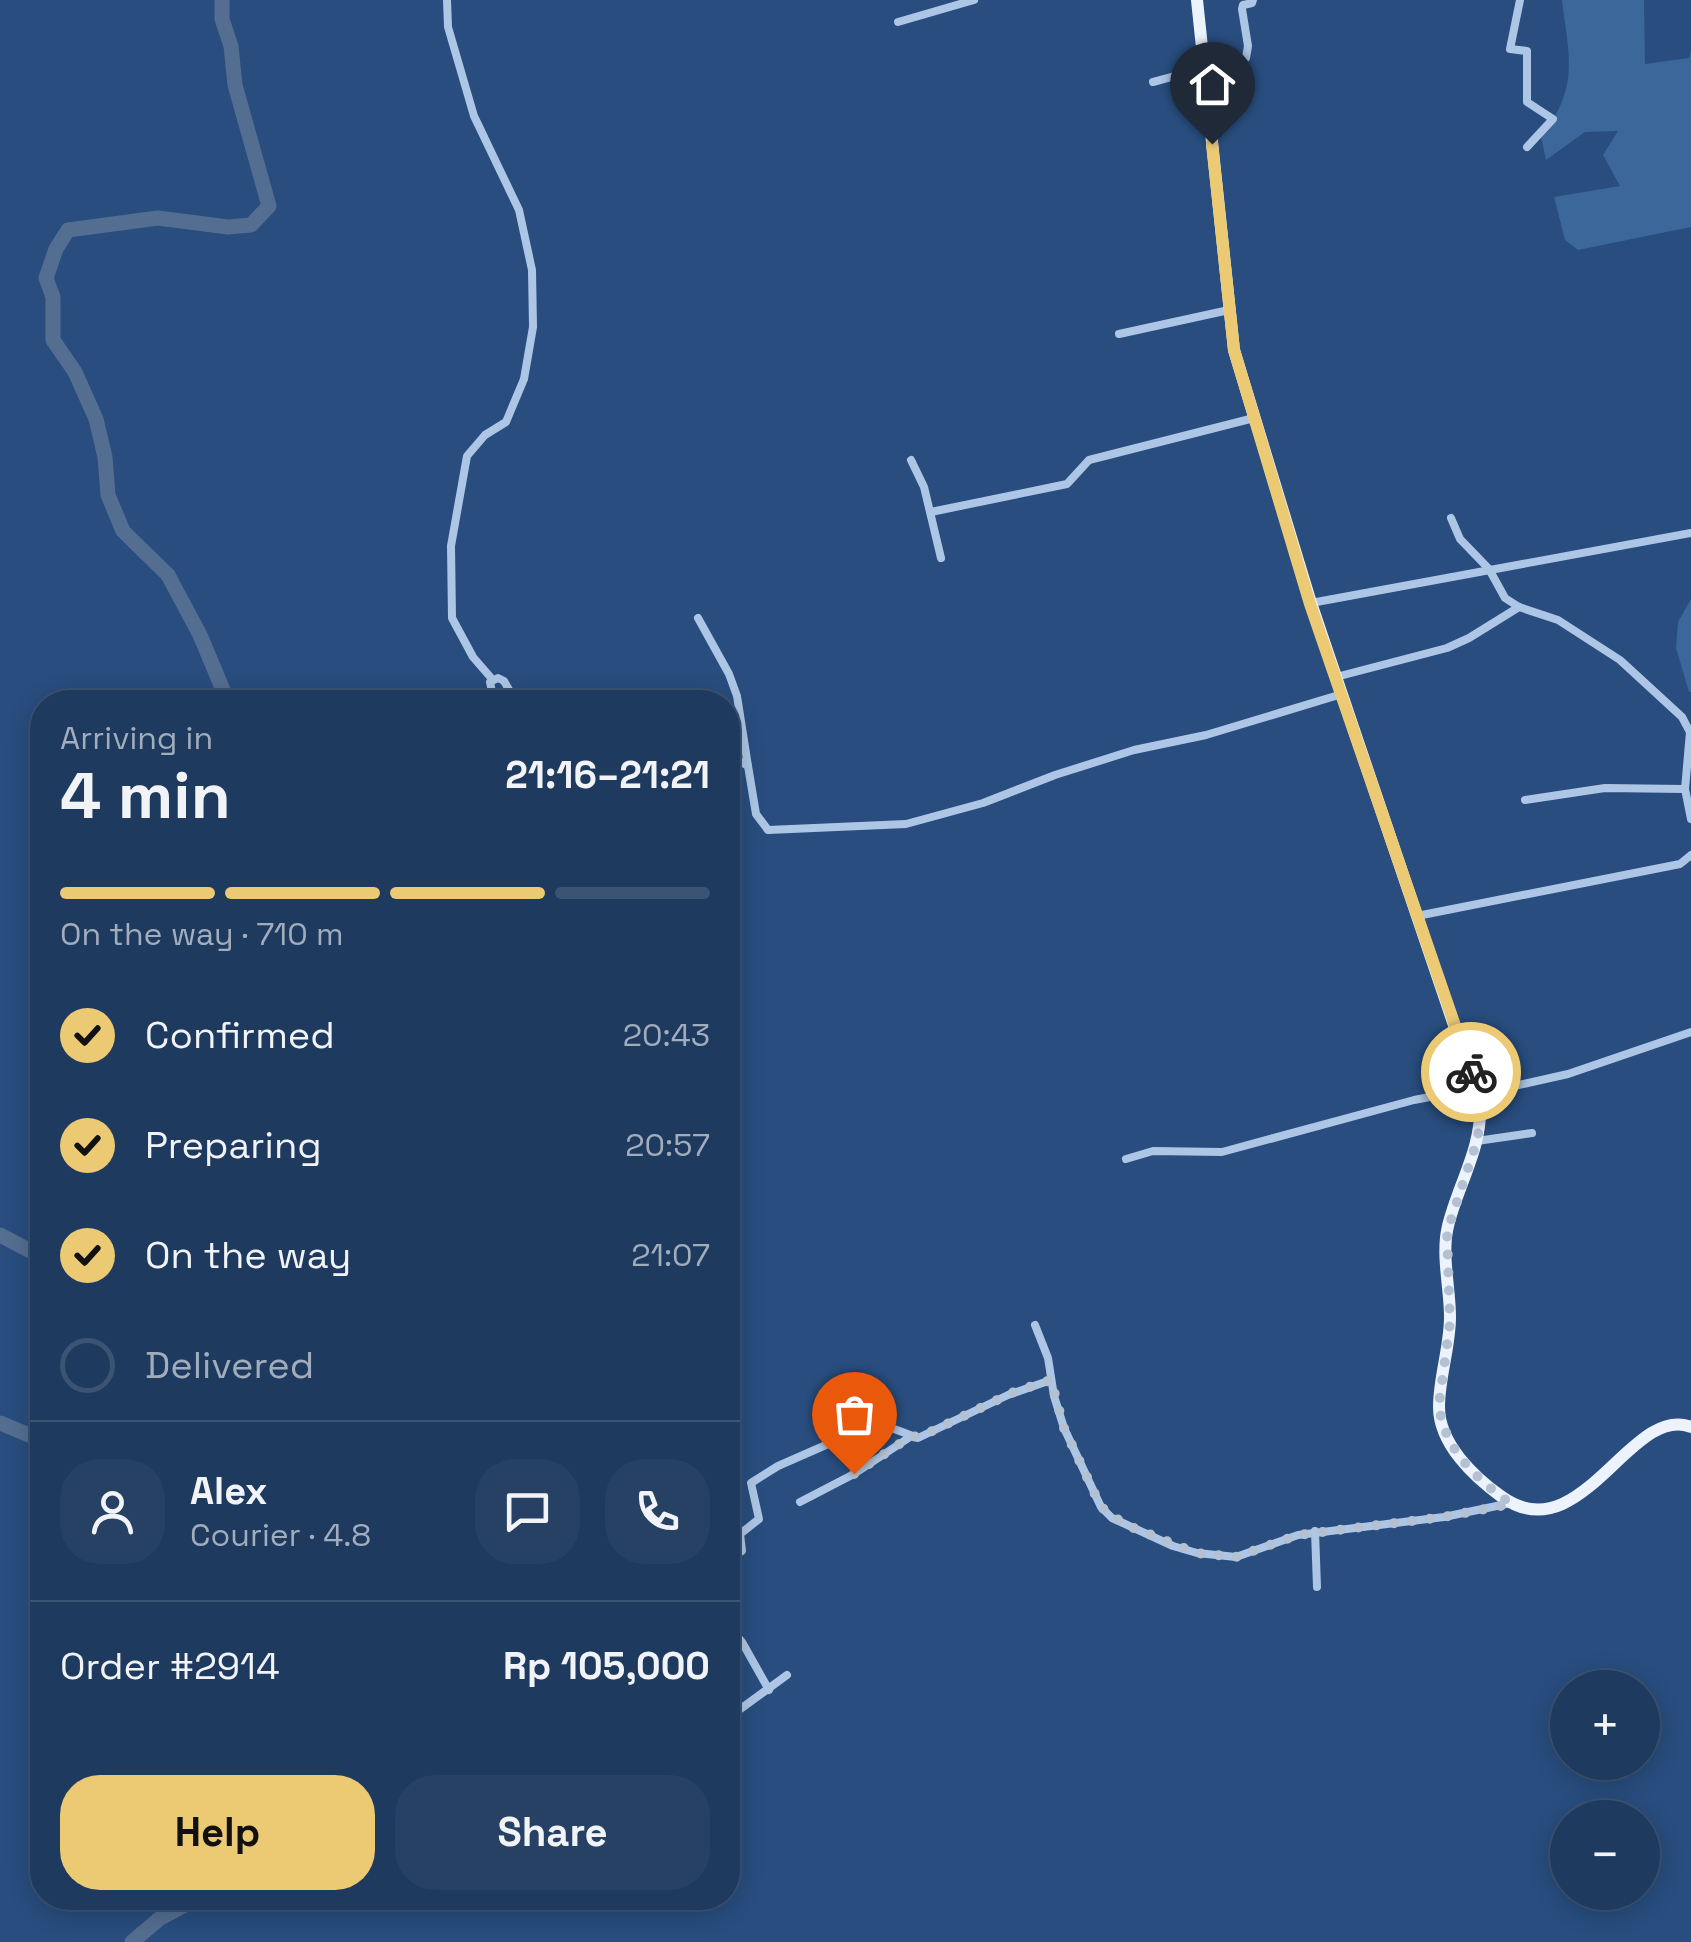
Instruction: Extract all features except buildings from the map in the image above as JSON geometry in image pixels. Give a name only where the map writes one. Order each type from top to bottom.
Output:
[{"type":"main road","points":[[1197,0],[1234,350],[1310,604],[1477,1092],[1481,1116],[1477,1141],[1447,1232],[1450,1323],[1439,1404],[1444,1431],[1489,1488],[1511,1504],[1536,1508],[1568,1500],[1592,1486],[1657,1428],[1678,1423],[1691,1427]]},
{"type":"street","points":[[447,0],[448,27],[474,116],[519,210],[532,270],[533,327],[524,379],[506,422],[484,435],[466,456],[451,546],[452,618],[470,654],[492,678],[504,681],[509,690]]},
{"type":"street","points":[[898,22],[974,0]]},
{"type":"street","points":[[1153,82],[1194,72],[1204,65],[1246,58],[1242,9],[1253,0]]},
{"type":"street","points":[[1520,0],[1510,48],[1528,51],[1527,102],[1554,119],[1527,147]]},
{"type":"street","points":[[1119,334],[1229,310]]},
{"type":"street","points":[[931,512],[1067,484],[1090,460],[1254,418]]},
{"type":"street","points":[[911,460],[922,482],[941,558]]},
{"type":"street","points":[[1450,518],[1467,550],[1489,570],[1506,598],[1558,620],[1620,660],[1682,717],[1690,732],[1687,790],[1691,819]]},
{"type":"street","points":[[1310,604],[1691,533]]},
{"type":"street","points":[[1336,677],[1447,648],[1520,607]]},
{"type":"street","points":[[698,618],[735,690]]},
{"type":"street","points":[[489,690],[492,678]]},
{"type":"street","points":[[740,715],[756,814],[768,830],[906,824],[1134,750],[1206,735],[1342,694]]},
{"type":"street","points":[[740,761],[748,766]]},
{"type":"street","points":[[1525,800],[1606,788],[1687,790]]},
{"type":"street","points":[[1417,916],[1690,860]]},
{"type":"street","points":[[1126,1159],[1154,1151],[1222,1152],[1414,1100],[1477,1092],[1588,1068],[1691,1032]]},
{"type":"street","points":[[1477,1141],[1532,1134]]},
{"type":"street","points":[[1035,1325],[1048,1358],[1064,1428],[1101,1507],[1112,1518],[1173,1546],[1236,1557],[1282,1539],[1315,1532],[1444,1517],[1511,1504]]},
{"type":"street","points":[[740,1552],[742,1532],[760,1519],[750,1487],[778,1466],[867,1428],[889,1428],[910,1437],[922,1436],[1014,1392],[1051,1380]]},
{"type":"street","points":[[800,1502],[854,1474],[910,1437]]},
{"type":"street","points":[[1315,1532],[1317,1586]]},
{"type":"street","points":[[740,1640],[769,1690]]},
{"type":"street","points":[[740,1710],[788,1675]]},
{"type":"shaded area","points":[[1562,0],[1644,0],[1645,64],[1689,58],[1691,50],[1691,227],[1578,250],[1565,240],[1554,197],[1620,186],[1603,155],[1618,131],[1585,132],[1546,160],[1541,137],[1562,102],[1569,72]]},
{"type":"shaded area","points":[[1691,599],[1689,692],[1676,648],[1678,622]]},
{"type":"waterway","points":[[222,0],[235,85],[269,206],[251,225],[228,227],[158,218],[68,230],[46,278],[53,297],[53,340],[75,372],[96,419],[108,495],[123,531],[168,575],[223,690]]},
{"type":"waterway","points":[[0,1235],[30,1251]]},
{"type":"waterway","points":[[0,1423],[30,1435]]},
{"type":"waterway","points":[[132,1942],[176,1910]]},
{"type":"way so far","points":[[854,1474],[910,1437],[922,1436],[1014,1392],[1051,1380],[1064,1428],[1101,1507],[1124,1524],[1196,1553],[1236,1557],[1298,1535],[1444,1517],[1511,1504],[1489,1488],[1450,1444],[1440,1418],[1450,1323],[1447,1232],[1477,1141],[1481,1116],[1471,1072]]},
{"type":"route","points":[[1212,144],[1234,350],[1310,604],[1471,1072]]}]
